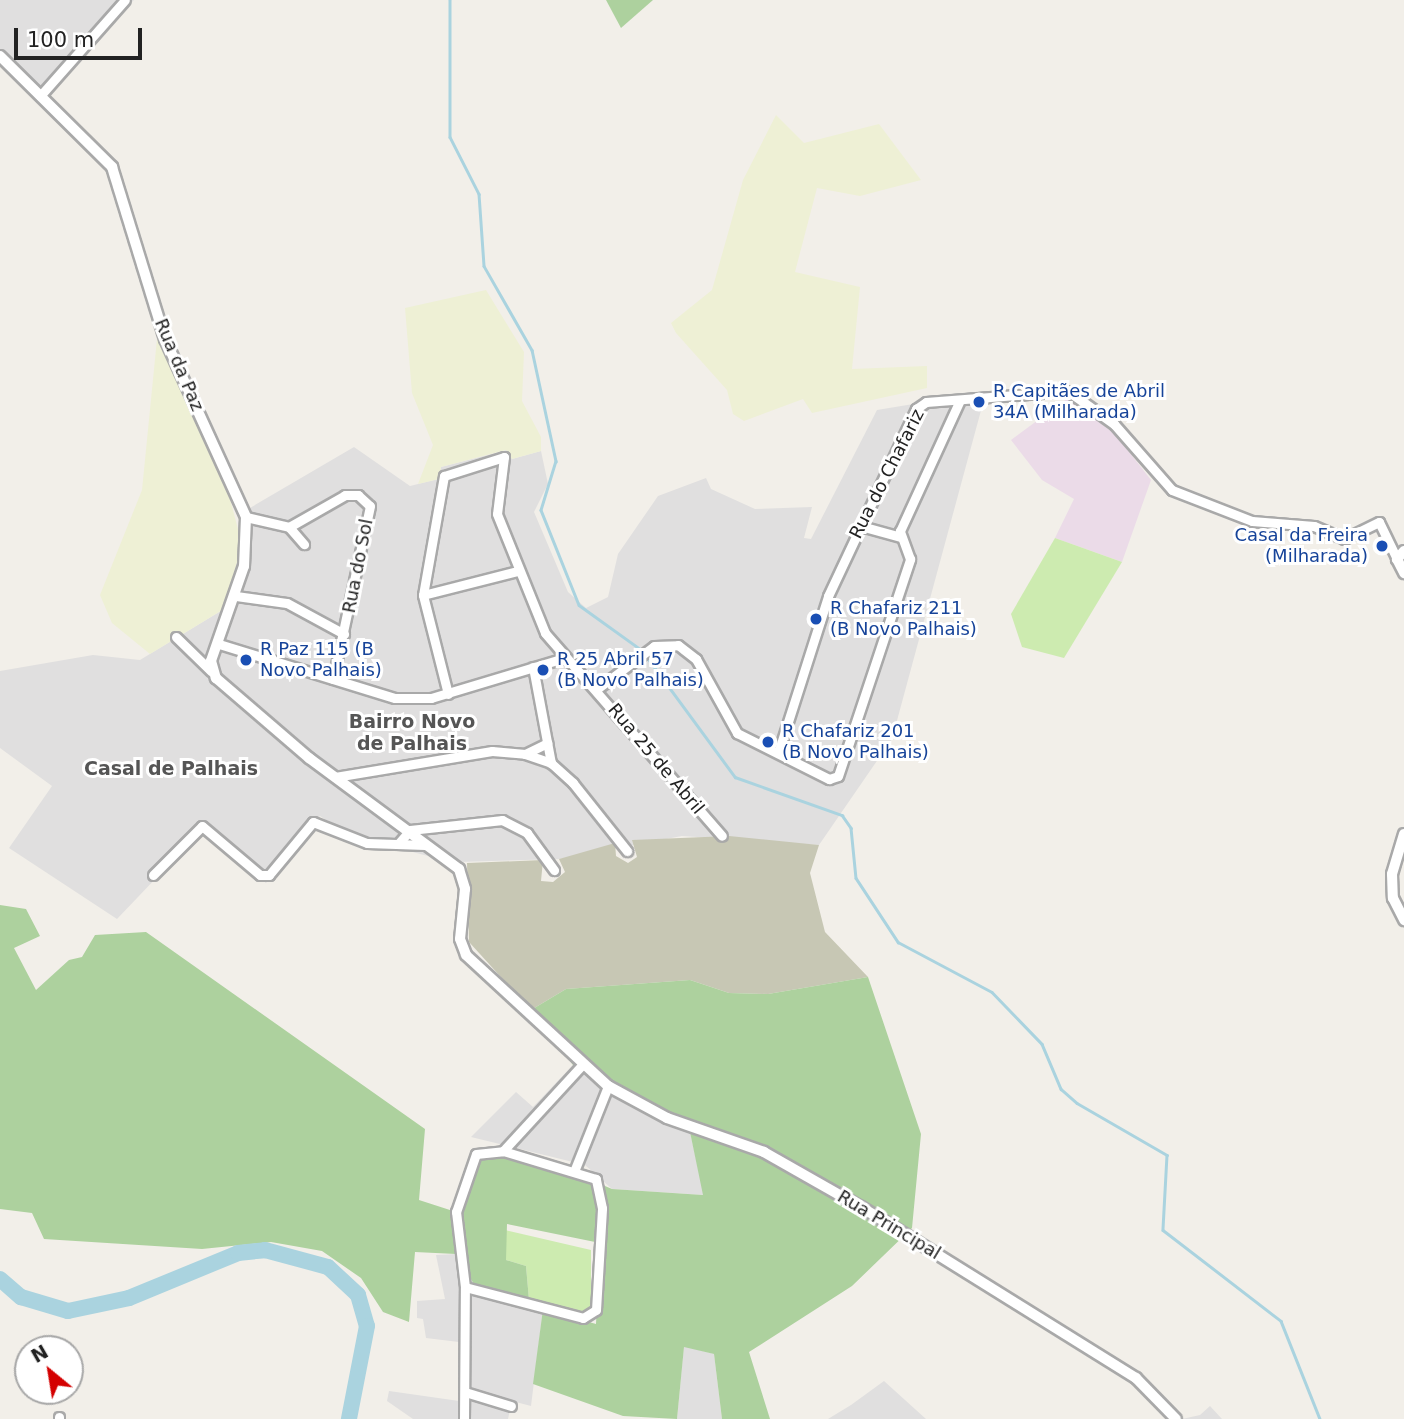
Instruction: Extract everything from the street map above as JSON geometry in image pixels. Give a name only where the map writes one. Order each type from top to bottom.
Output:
[{"type":"street","points":[[40,96],[125,0]]},
{"type":"street","name":"Rua da Paz","points":[[0,55],[112,167],[165,340],[247,517]]},
{"type":"street","name":"Rua do Chafariz","points":[[778,753],[828,596],[916,409],[960,400],[1068,391],[1114,424],[1172,490],[1252,521],[1314,526],[1344,539],[1378,522],[1400,555]]},
{"type":"street","points":[[597,689],[648,650],[667,643],[688,652],[737,733],[830,779],[838,775],[910,559],[901,537],[960,400]]},
{"type":"street","name":"Rua 25 de Abril","points":[[423,595],[446,472],[507,460],[495,504],[532,610],[564,658],[597,689],[722,836]]},
{"type":"street","name":"Rua do Sol","points":[[289,527],[345,495],[358,495],[370,506],[333,679]]},
{"type":"street","points":[[211,671],[236,596],[247,517],[289,527],[304,544]]},
{"type":"street","points":[[861,526],[901,537]]},
{"type":"street","points":[[1400,555],[1404,573]]},
{"type":"street","points":[[448,694],[423,595],[517,571]]},
{"type":"street","points":[[236,596],[287,603],[344,634]]},
{"type":"street","points":[[176,637],[211,671],[335,777],[410,830],[425,845]]},
{"type":"street","points":[[219,645],[395,698],[448,694],[564,658]]},
{"type":"street","points":[[533,667],[551,763]]},
{"type":"street","points":[[525,754],[548,743]]},
{"type":"street","points":[[335,777],[492,751],[525,754],[551,763],[627,851]]},
{"type":"street","points":[[398,844],[410,830],[502,820],[527,833],[554,870]]},
{"type":"street","points":[[153,875],[202,826],[260,875],[269,875],[313,822],[355,840],[425,845]]},
{"type":"street","points":[[1404,834],[1392,874],[1392,898],[1404,920]]},
{"type":"street","name":"Rua Principal","points":[[425,845],[459,869],[465,889],[460,939],[466,955],[582,1065],[608,1086],[667,1118],[764,1152],[860,1207],[1136,1378],[1176,1419]]},
{"type":"street","points":[[503,1151],[582,1065]]},
{"type":"street","points":[[575,1169],[608,1086]]},
{"type":"street","points":[[464,1419],[465,1287],[456,1212],[476,1154],[503,1151],[575,1169],[596,1179],[601,1200],[591,1317],[465,1287]]},
{"type":"street","points":[[465,1392],[511,1406]]},
{"type":"shaded area","points":[[0,0],[134,0],[47,93],[0,55]]},
{"type":"shaded area","points":[[776,115],[804,143],[879,124],[921,180],[860,196],[817,188],[795,272],[860,287],[852,369],[927,366],[927,388],[812,413],[803,399],[744,421],[733,414],[727,390],[676,333],[671,323],[712,290],[743,180]]},
{"type":"shaded area","points":[[486,290],[524,352],[522,401],[541,437],[541,451],[512,459],[506,450],[441,467],[439,479],[418,484],[433,445],[412,393],[405,308]]},
{"type":"shaded area","points":[[157,339],[222,469],[242,544],[224,609],[150,654],[112,623],[100,595],[142,490]]},
{"type":"shaded area","points":[[986,392],[892,739],[819,845],[682,836],[559,859],[457,862],[447,869],[428,856],[347,835],[320,816],[266,883],[200,832],[117,919],[9,848],[52,786],[0,748],[0,671],[93,655],[140,660],[224,609],[242,527],[238,515],[354,447],[410,486],[438,479],[441,467],[507,450],[512,459],[541,451],[548,484],[534,512],[568,592],[586,608],[608,597],[618,554],[658,496],[706,478],[711,489],[755,509],[812,507],[804,538],[811,539],[877,410]]},
{"type":"shaded area","points":[[1068,398],[1116,435],[1151,480],[1122,562],[1055,538],[1074,499],[1042,480],[1011,440]]},
{"type":"shaded area","points":[[729,836],[819,845],[810,873],[825,932],[868,977],[768,994],[729,993],[690,980],[566,989],[531,1010],[469,942],[467,863],[543,860],[541,881],[553,882],[565,872],[559,859],[615,843],[616,856],[628,863],[637,857],[632,840]]},
{"type":"shaded area","points":[[573,1065],[617,1098],[690,1132],[704,1195],[612,1189],[585,1165],[471,1137],[516,1092],[533,1107]]},
{"type":"shaded area","points":[[457,1254],[466,1279],[543,1309],[531,1406],[512,1401],[508,1419],[413,1419],[387,1401],[389,1391],[459,1401],[459,1342],[426,1338],[423,1319],[417,1318],[417,1301],[445,1299],[436,1255]]},
{"type":"shaded area","points":[[684,1346],[714,1354],[722,1419],[677,1419]]},
{"type":"shaded area","points":[[884,1381],[926,1419],[828,1419],[851,1405]]},
{"type":"shaded area","points":[[1210,1406],[1222,1419],[1182,1419],[1200,1415]]},
{"type":"green space","points":[[606,0],[653,0],[621,28]]},
{"type":"green space","points":[[1055,538],[1122,562],[1064,658],[1022,647],[1011,614]]},
{"type":"green space","points":[[0,905],[26,909],[40,936],[14,948],[36,990],[69,960],[82,957],[95,935],[146,932],[425,1129],[419,1200],[453,1211],[477,1155],[489,1151],[570,1171],[612,1189],[703,1195],[690,1132],[617,1098],[573,1065],[531,1010],[566,989],[690,980],[729,993],[768,994],[868,977],[921,1134],[912,1228],[852,1286],[749,1352],[770,1419],[722,1419],[714,1354],[684,1347],[677,1419],[623,1416],[533,1384],[543,1309],[596,1324],[600,1243],[507,1224],[506,1260],[526,1266],[529,1300],[475,1286],[456,1254],[415,1252],[409,1322],[383,1312],[361,1278],[322,1251],[271,1242],[202,1249],[44,1239],[32,1213],[0,1209]]},
{"type":"green space","points":[[505,1230],[591,1250],[591,1313],[529,1300],[526,1266],[506,1260]]},
{"type":"waterway","points":[[450,0],[450,137],[479,194],[484,266],[532,350],[556,461],[541,510],[579,605],[643,651]]},
{"type":"waterway","points":[[647,657],[735,777],[842,815],[851,828],[856,878],[898,942],[992,992],[1042,1044],[1061,1089],[1077,1103],[1167,1155],[1163,1230],[1281,1321],[1320,1419]]},
{"type":"waterway","points":[[0,1279],[21,1297],[68,1311],[129,1298],[238,1253],[265,1250],[328,1267],[358,1295],[367,1326],[349,1419]]},
{"type":"place","name":"R Capitães de Abril 34A (Milharada)","points":[[979,402]]},
{"type":"place","name":"Casal da Freira (Milharada)","points":[[1382,546]]},
{"type":"place","name":"R Chafariz 211 (B Novo Palhais)","points":[[816,619]]},
{"type":"place","name":"R Paz 115 (B Novo Palhais)","points":[[246,660]]},
{"type":"place","name":"R 25 Abril 57 (B Novo Palhais)","points":[[543,670]]},
{"type":"place","name":"R Chafariz 201 (B Novo Palhais)","points":[[768,742]]},
{"type":"district","name":"Bairro Novo de Palhais","points":[[412,733]]},
{"type":"district","name":"Casal de Palhais","points":[[171,769]]}]
